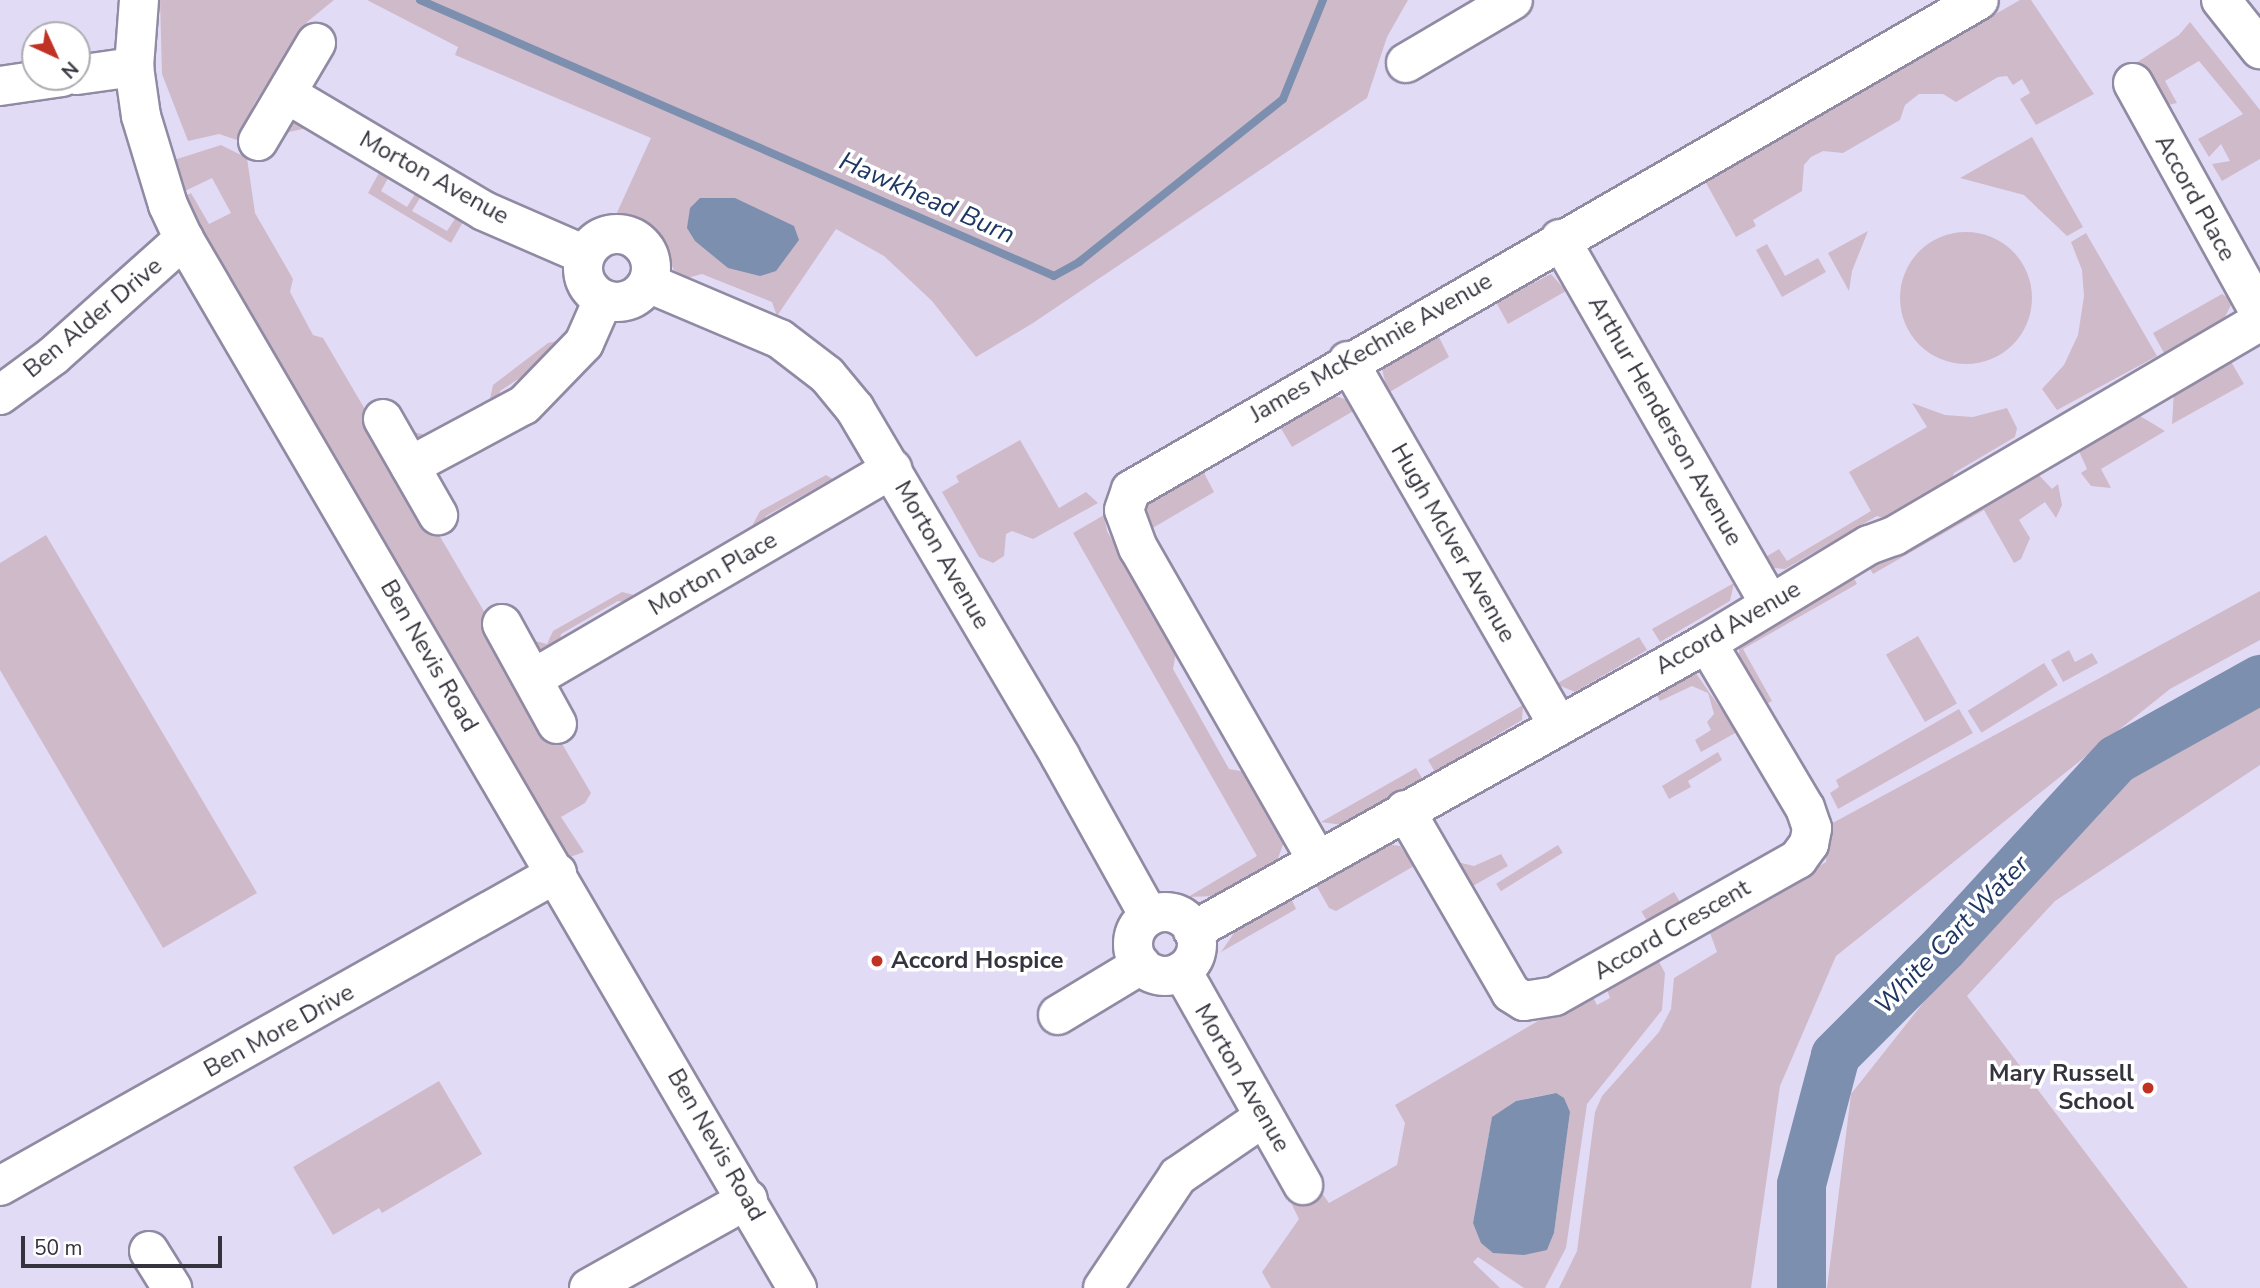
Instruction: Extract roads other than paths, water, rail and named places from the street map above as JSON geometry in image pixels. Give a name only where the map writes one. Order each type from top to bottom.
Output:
[{"type":"street","name":"Ben Nevis Road","points":[[139,0],[134,67],[152,159],[184,239],[748,1199],[797,1288]]},
{"type":"street","points":[[1406,63],[1513,0]]},
{"type":"street","name":"James McKechnie Avenue","points":[[1317,860],[1138,548],[1124,510],[1131,490],[1560,239],[1922,14],[1979,0]]},
{"type":"street","points":[[2221,0],[2260,49]]},
{"type":"street","points":[[258,141],[316,43]]},
{"type":"street","points":[[91,73],[134,67]]},
{"type":"street","points":[[0,86],[21,83]]},
{"type":"street","name":"Accord Place","points":[[2133,83],[2260,313]]},
{"type":"street","name":"Morton Avenue","points":[[287,94],[484,211],[585,255]]},
{"type":"street","points":[[605,237],[631,237],[649,257],[648,283],[629,301],[603,300],[586,281],[585,255],[605,237]]},
{"type":"street","name":"Ben Alder Drive","points":[[0,396],[53,356],[184,239]]},
{"type":"street","name":"Arthur Henderson Avenue","points":[[1560,239],[1770,604]]},
{"type":"street","name":"Morton Avenue","points":[[648,283],[780,339],[827,375],[855,409],[1149,916]]},
{"type":"street","points":[[410,466],[524,405],[584,343],[603,300]]},
{"type":"street","name":"Accord Avenue","points":[[1194,930],[1707,643],[2260,321]]},
{"type":"street","name":"Hugh McIver Avenue","points":[[1348,361],[1558,725]]},
{"type":"street","points":[[383,419],[439,515]]},
{"type":"street","name":"Morton Place","points":[[534,678],[892,469]]},
{"type":"street","points":[[502,624],[557,724]]},
{"type":"street","name":"Accord Crescent","points":[[1405,810],[1506,986],[1524,1002],[1552,998],[1798,859],[1809,844],[1812,828],[1805,808],[1707,643]]},
{"type":"street","name":"Ben More Drive","points":[[0,1186],[557,873]]},
{"type":"street","points":[[1180,915],[1194,930],[1194,957],[1182,971],[1156,974],[1141,965],[1135,956],[1135,934],[1149,916],[1180,915]]},
{"type":"street","points":[[1058,1014],[1141,965]]},
{"type":"street","name":"Morton Avenue","points":[[1182,971],[1303,1185]]},
{"type":"street","points":[[1103,1288],[1178,1176],[1264,1117]]},
{"type":"street","points":[[589,1288],[748,1199]]},
{"type":"street","points":[[149,1251],[172,1288]]},
{"type":"water","points":[[700,198],[735,198],[794,226],[799,240],[776,271],[760,276],[728,268],[695,241],[687,228],[690,208]]},
{"type":"water","points":[[1556,1093],[1564,1098],[1570,1112],[1554,1233],[1547,1250],[1524,1255],[1493,1253],[1481,1243],[1473,1223],[1492,1117],[1516,1101]]},
{"type":"waterway","name":"Hawkhead Burn","points":[[420,0],[1054,276],[1079,262],[1283,99],[1323,0]]},
{"type":"waterway","name":"White Cart Water","points":[[1801,1288],[1801,1184],[1835,1055],[1943,947],[2116,759],[2260,679]]},
{"type":"place","name":"Accord Hospice","points":[[877,961]]},
{"type":"place","name":"Mary Russell School","points":[[2148,1088]]}]
